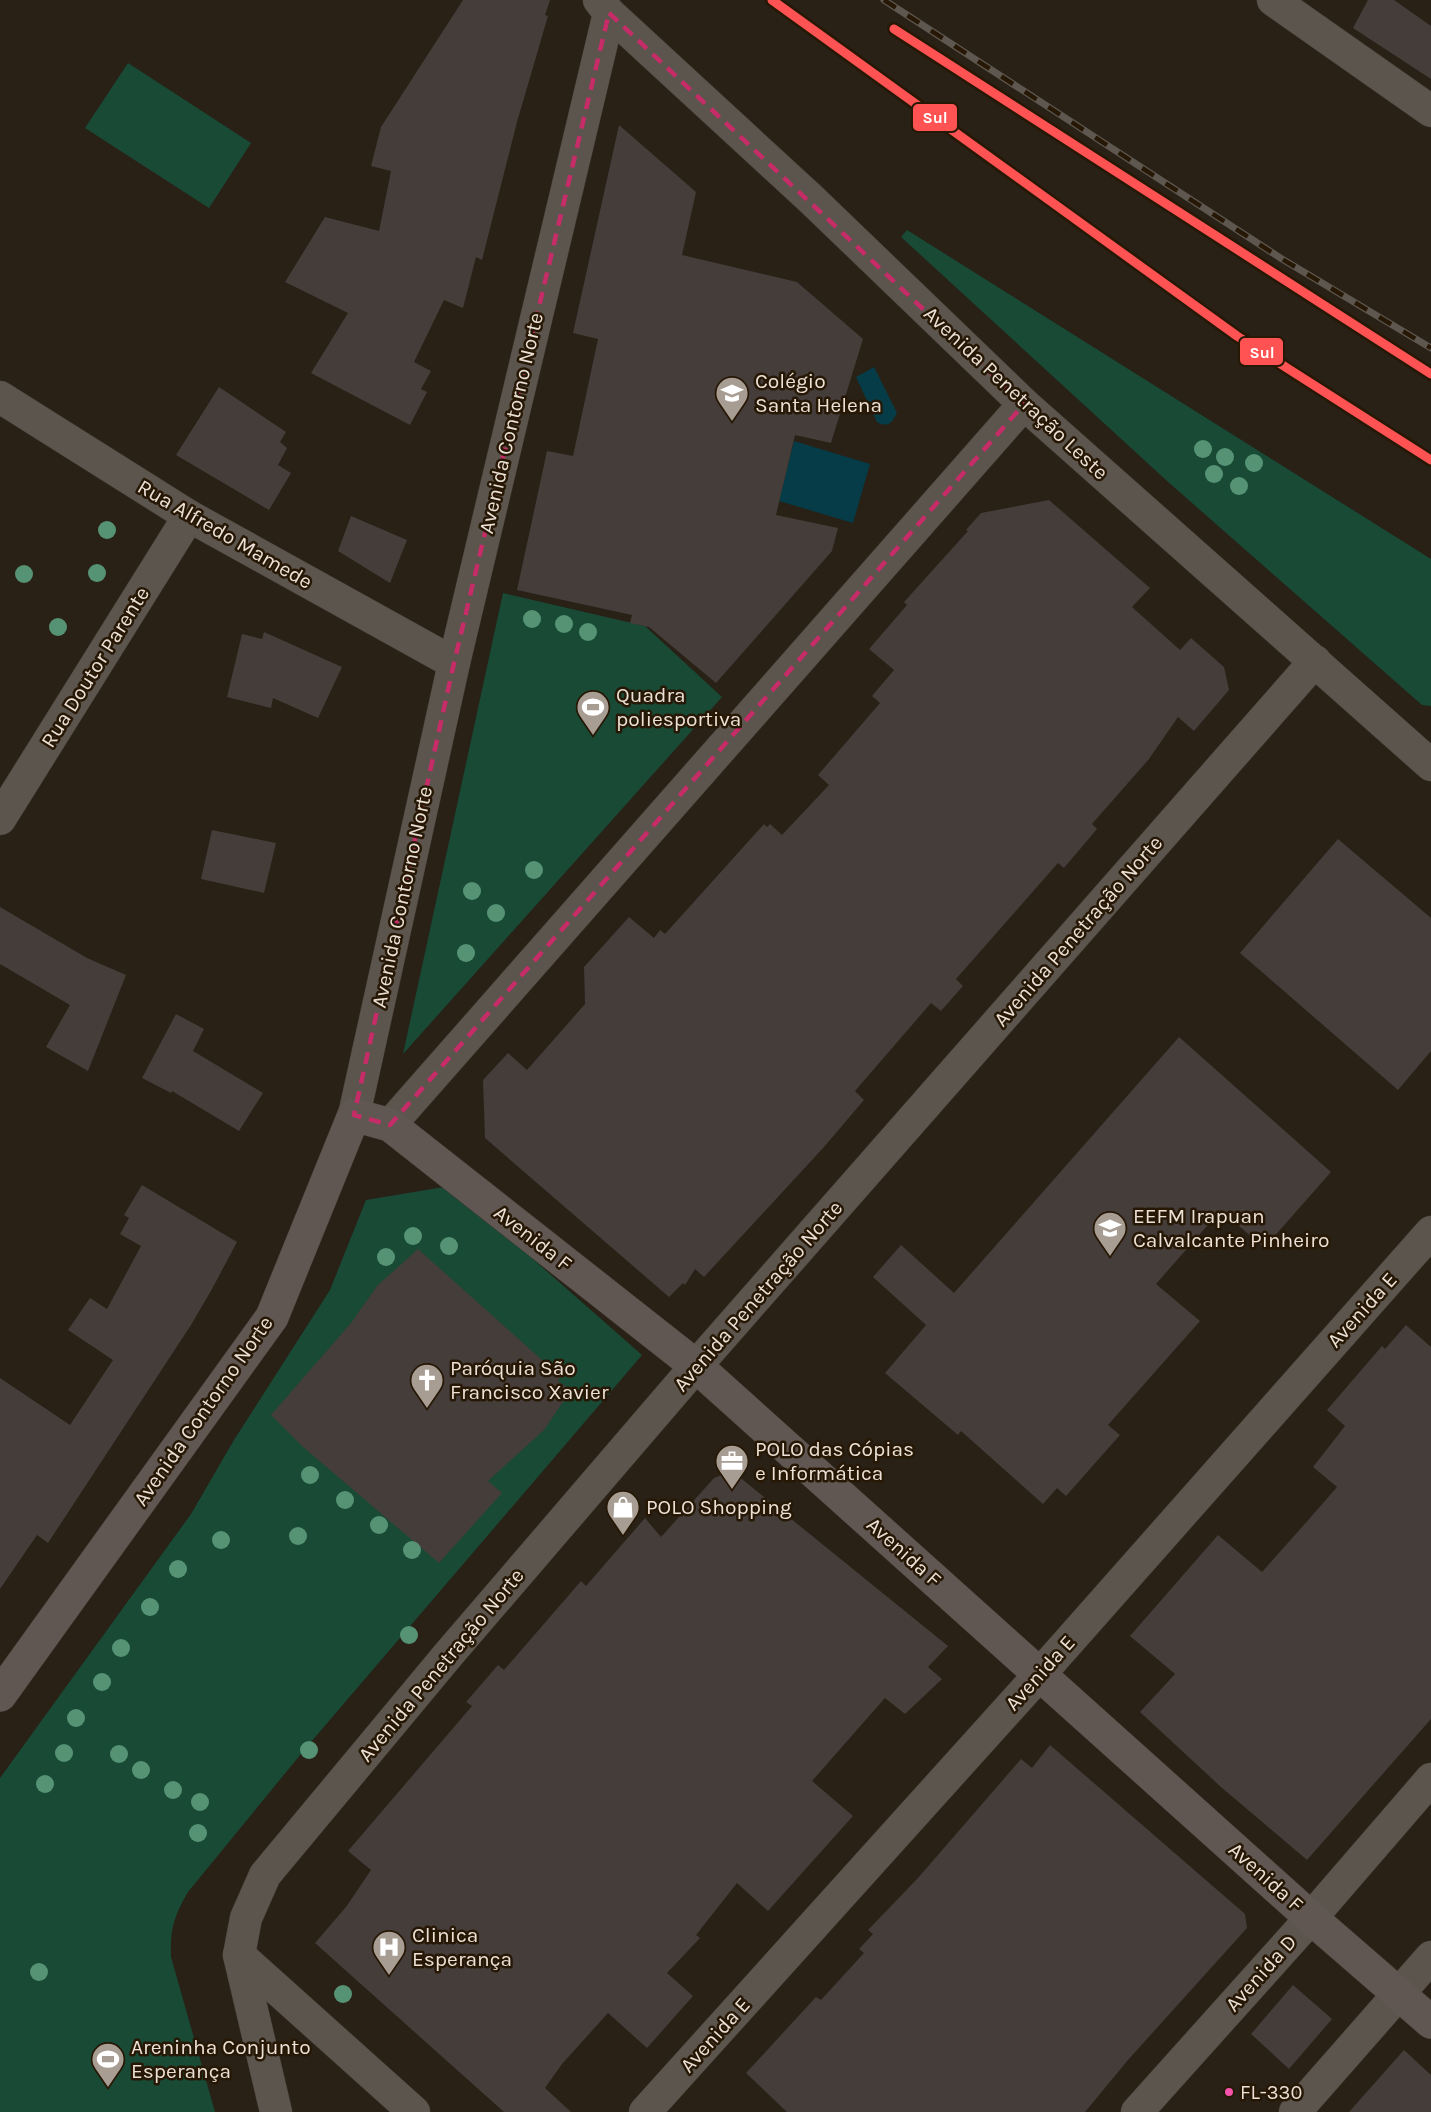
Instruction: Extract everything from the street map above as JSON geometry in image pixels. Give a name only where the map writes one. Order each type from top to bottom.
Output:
[{"type":"street","points":[[1273,0],[1431,111]]},
{"type":"street","name":"Avenida Penetração Leste","points":[[604,7],[811,199],[1024,404],[1431,765]]},
{"type":"street","name":"Avenida Contorno Norte","points":[[0,1695],[272,1317],[354,1115],[454,663],[604,7]]},
{"type":"street","name":"Rua Alfredo Mamede","points":[[0,397],[189,516],[454,663]]},
{"type":"street","points":[[390,1125],[1024,404]]},
{"type":"street","name":"Rua Doutor Parente","points":[[0,819],[189,516]]},
{"type":"street","name":"Avenida Penetração Norte","points":[[239,1955],[246,1918],[265,1875],[448,1655],[696,1366],[1315,661]]},
{"type":"street","name":"Avenida F","points":[[354,1115],[390,1125],[696,1366],[1311,1918],[1431,2022]]},
{"type":"street","name":"Avenida E","points":[[645,2112],[1040,1674],[1431,1232]]},
{"type":"street","name":"Avenida D","points":[[1137,2112],[1311,1918],[1431,1779]]},
{"type":"street","points":[[239,1955],[276,2112]]},
{"type":"street","points":[[239,1955],[414,2112]]},
{"type":"street","points":[[1295,2112],[1431,1957]]},
{"type":"highlighted area","points":[[609,13],[1024,404],[390,1125],[354,1115],[454,663]]},
{"type":"green space","points":[[128,63],[251,143],[209,208],[85,128]]},
{"type":"green space","points":[[907,230],[1431,559],[1431,706],[1422,705],[1167,481],[901,237]]},
{"type":"green space","points":[[503,593],[645,626],[722,697],[403,1054]]},
{"type":"green space","points":[[450,1186],[642,1355],[305,1749],[188,1892],[174,1923],[171,1957],[215,2112],[0,2112],[0,1778],[191,1514],[234,1440],[330,1290],[366,1200]]},
{"type":"water","points":[[874,367],[897,413],[887,424],[877,422],[856,377]]},
{"type":"water","points":[[794,441],[870,464],[853,523],[779,501]]},
{"type":"building","points":[[463,0],[550,0],[545,15],[548,16],[517,122],[482,260],[476,257],[463,308],[444,300],[414,362],[431,371],[421,389],[427,392],[410,425],[311,373],[348,313],[285,282],[325,217],[379,231],[391,171],[371,166],[381,127]]},
{"type":"building","points":[[1368,0],[1394,0],[1431,26],[1431,79],[1353,28]]},
{"type":"building","name":"Colégio Santa Helena","points":[[619,125],[696,192],[682,255],[797,282],[863,339],[831,443],[795,435],[776,515],[838,528],[832,551],[716,683],[649,627],[630,623],[632,615],[517,590],[547,451],[573,456],[598,339],[573,333]]},
{"type":"building","points":[[219,387],[286,432],[280,442],[287,448],[278,465],[291,473],[269,510],[176,455]]},
{"type":"building","points":[[1049,500],[1150,588],[1132,607],[1180,650],[1191,638],[1224,667],[1229,690],[1194,731],[1178,717],[1149,759],[1092,824],[1097,829],[1064,868],[1058,863],[956,979],[963,986],[941,1011],[931,1003],[855,1091],[864,1100],[824,1147],[704,1277],[695,1269],[685,1285],[683,1283],[669,1297],[485,1138],[483,1080],[508,1053],[527,1070],[585,1004],[584,967],[629,917],[654,938],[660,930],[665,934],[764,824],[767,827],[770,824],[782,835],[829,785],[818,775],[880,703],[872,696],[894,670],[869,649],[907,605],[904,602],[968,531],[966,530],[981,513]]},
{"type":"building","points":[[351,516],[407,540],[390,583],[338,551]]},
{"type":"building","points":[[264,632],[342,667],[318,718],[273,698],[271,708],[227,697],[242,634],[262,639]]},
{"type":"building","points":[[212,830],[276,843],[264,893],[201,879]]},
{"type":"building","points":[[1338,839],[1431,918],[1431,1051],[1398,1090],[1240,953]]},
{"type":"building","points":[[0,907],[87,958],[126,975],[88,1071],[46,1047],[70,1005],[0,964]]},
{"type":"building","points":[[176,1014],[204,1029],[193,1051],[263,1093],[239,1131],[172,1091],[171,1093],[142,1078]]},
{"type":"building","points":[[1179,1037],[1331,1172],[1264,1248],[1221,1210],[1156,1284],[1200,1321],[1108,1425],[1120,1435],[1066,1496],[1057,1488],[1043,1504],[961,1431],[958,1435],[885,1373],[926,1325],[873,1277],[901,1245],[954,1293]]},
{"type":"building","points":[[142,1185],[237,1242],[191,1325],[48,1543],[37,1535],[0,1589],[0,1378],[70,1425],[113,1360],[68,1330],[90,1298],[107,1309],[141,1246],[120,1234],[129,1218],[124,1215]]},
{"type":"building","name":"Paróquia São Francisco Xavier","points":[[418,1249],[561,1377],[558,1381],[571,1390],[544,1430],[488,1481],[502,1493],[439,1563],[303,1447],[271,1415],[351,1323],[377,1286]]},
{"type":"building","points":[[1406,1325],[1431,1347],[1431,1719],[1307,1860],[1221,1787],[1140,1712],[1175,1674],[1130,1636],[1218,1535],[1262,1572],[1310,1518],[1337,1487],[1313,1467],[1345,1426],[1327,1410],[1382,1346],[1385,1349]]},
{"type":"building","points":[[732,1471],[948,1646],[928,1667],[942,1679],[905,1714],[885,1698],[812,1781],[853,1816],[768,1911],[737,1883],[696,1935],[700,1938],[667,1973],[693,1996],[647,2048],[608,2013],[562,2064],[545,2088],[571,2112],[504,2112],[315,1943],[346,1907],[371,1870],[348,1851],[472,1706],[466,1702],[498,1665],[504,1670],[581,1581],[586,1586],[645,1518],[661,1537],[714,1478]]},
{"type":"building","points":[[1050,1745],[1245,1914],[1247,1928],[1128,2060],[1085,2112],[787,2112],[746,2073],[816,1997],[821,2000],[864,1953],[859,1949],[873,1934],[868,1930],[918,1878],[1021,1759],[1032,1768]]},
{"type":"building","points":[[1293,1985],[1332,2019],[1289,2069],[1251,2034]]},
{"type":"building","points":[[1404,2050],[1431,2075],[1431,2112],[1349,2112]]},
{"type":"railway","points":[[884,0],[1282,259],[1431,348]]},
{"type":"transit line","name":"Sul","points":[[772,0],[1237,336],[1431,460]]},
{"type":"transit line","name":"Sul","points":[[894,29],[1431,374]]},
{"type":"place","name":"Colégio Santa Helena","points":[[732,422]]},
{"type":"place","name":"Quadra poliesportiva","points":[[593,736]]},
{"type":"place","name":"EEFM Irapuan Calvalcante Pinheiro","points":[[1110,1257]]},
{"type":"place","name":"Paróquia São Francisco Xavier","points":[[427,1409]]},
{"type":"place","name":"POLO das Cópias e Informática","points":[[732,1490]]},
{"type":"place","name":"POLO Shopping","points":[[623,1536]]},
{"type":"place","name":"Clinica Esperança","points":[[389,1976]]},
{"type":"place","name":"Areninha Conjunto Esperança","points":[[108,2088]]},
{"type":"place","name":"FL-330","points":[[1229,2092]]}]
